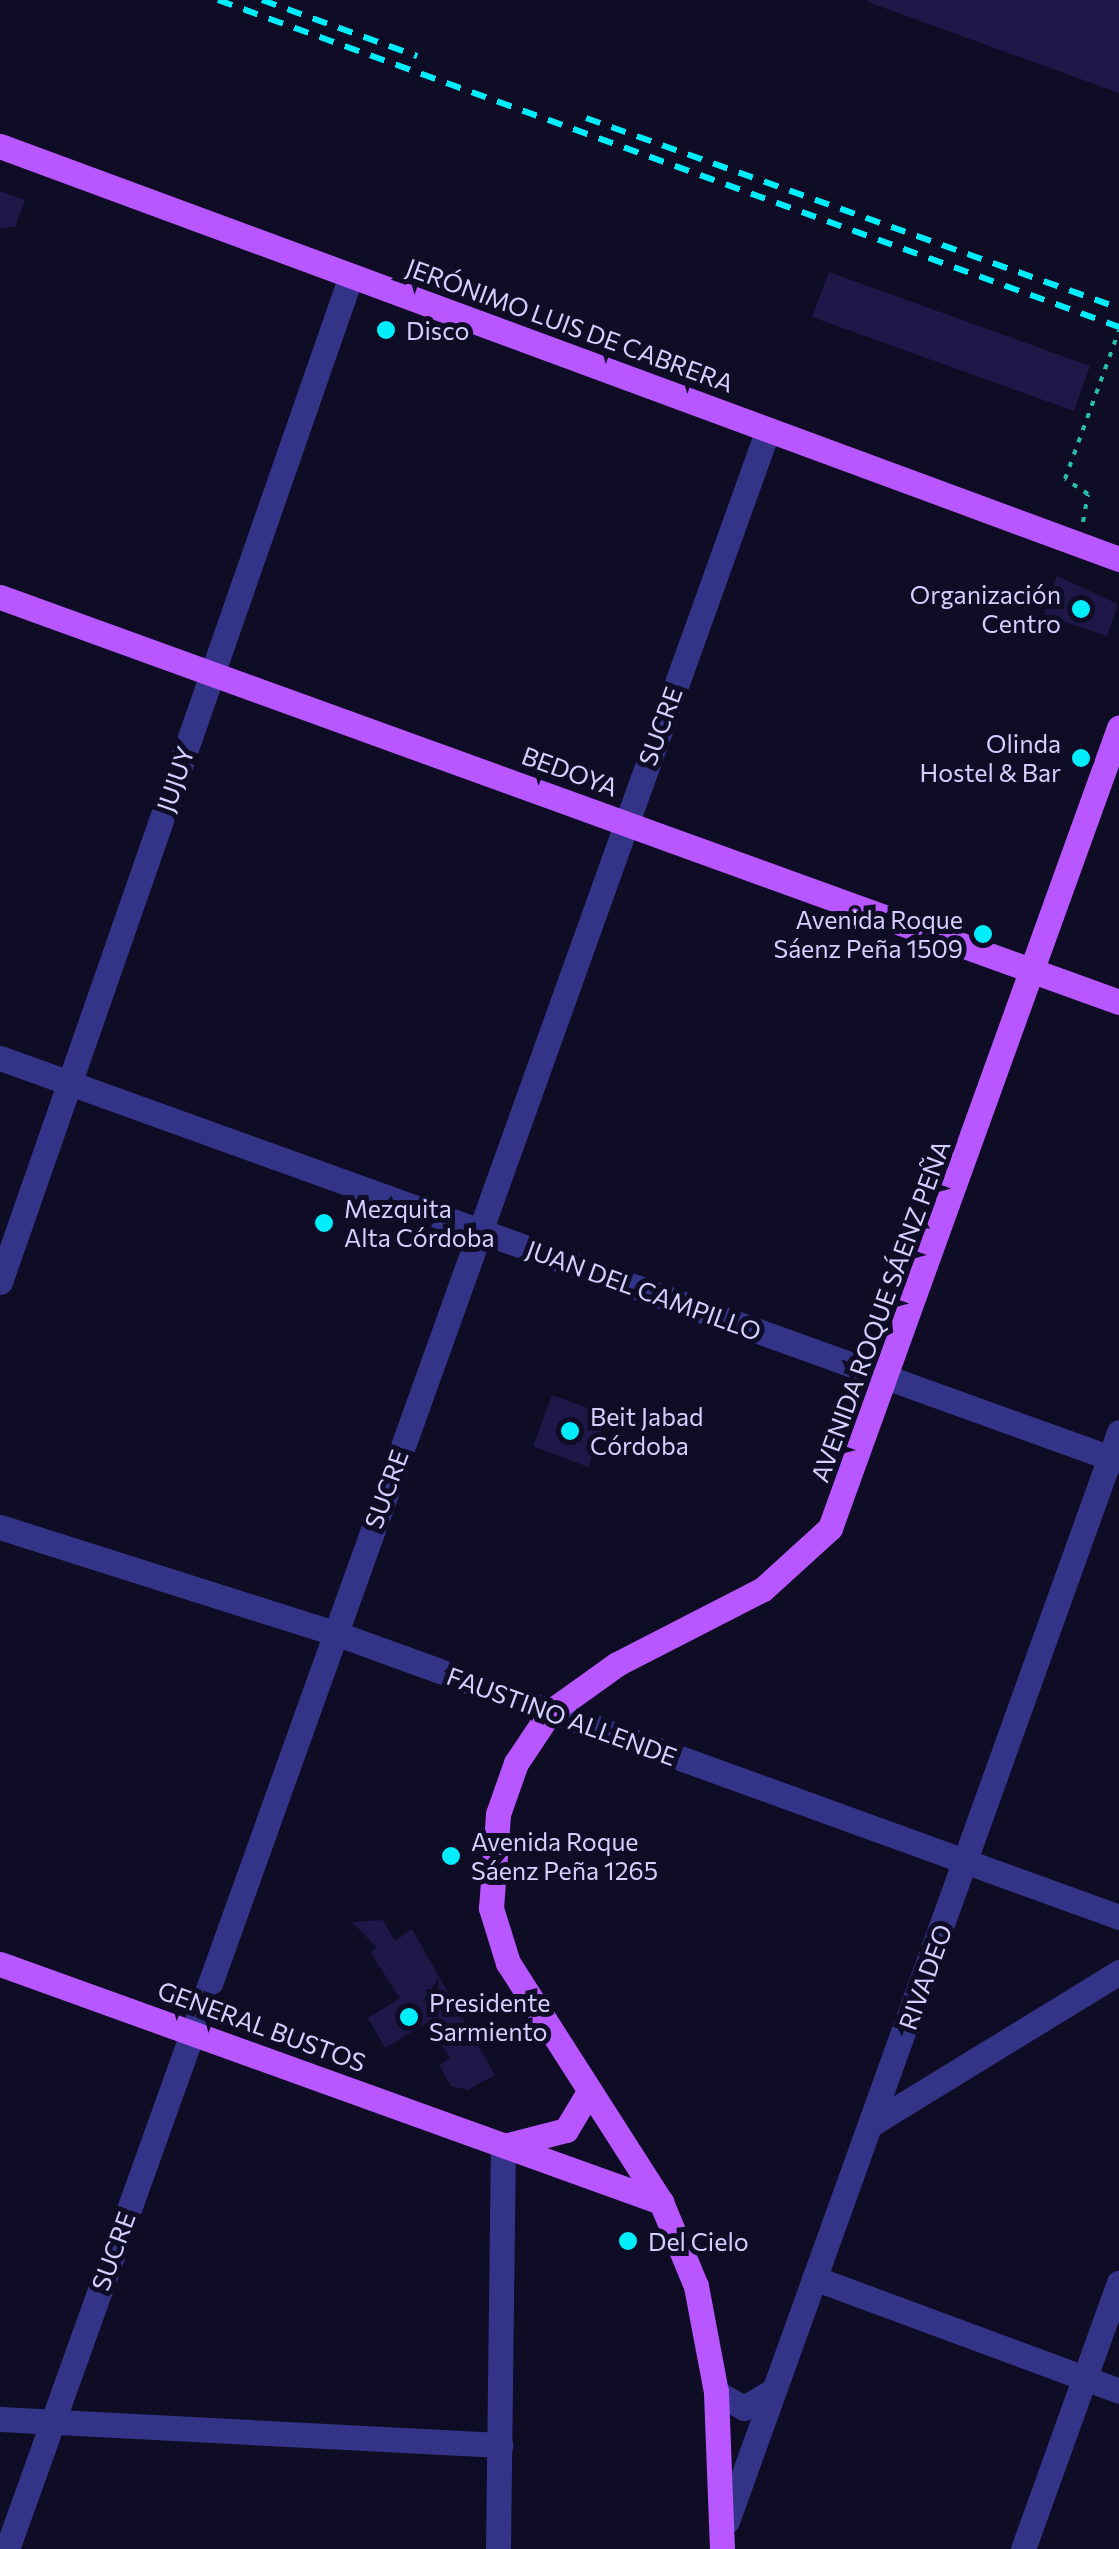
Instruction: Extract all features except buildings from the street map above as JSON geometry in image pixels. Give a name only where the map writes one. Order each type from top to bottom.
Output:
[{"type":"main road","name":"JERÓNIMO LUIS DE CABRERA","points":[[0,146],[1119,559]]},
{"type":"main road","name":"BEDOYA","points":[[0,597],[1119,1002]]},
{"type":"main road","name":"AVENIDA ROQUE SÁENZ PEÑA","points":[[722,2549],[727,2521],[716,2392],[696,2286],[660,2202],[539,2025],[490,1908],[498,1814],[516,1762],[550,1712],[803,1558],[842,1507],[891,1379],[1031,970],[1119,728]]},
{"type":"main road","name":"GENERAL BUSTOS","points":[[0,1964],[660,2202]]},
{"type":"main road","points":[[503,2145],[566,2130],[587,2095]]},
{"type":"street","name":"JUJUY","points":[[0,1282],[351,276]]},
{"type":"street","name":"SUCRE","points":[[7,2549],[768,430]]},
{"type":"street","name":"JUAN DEL CAMPILLO","points":[[0,1058],[1114,1459]]},
{"type":"street","name":"RIVADEO","points":[[727,2521],[1114,1459],[1119,1432]]},
{"type":"street","name":"FAUSTINO ALLENDE","points":[[0,1527],[334,1633],[1119,1917]]},
{"type":"street","points":[[873,2122],[1119,1972]]},
{"type":"street","points":[[498,2549],[503,2145]]},
{"type":"street","points":[[814,2278],[1119,2391]]},
{"type":"street","points":[[1023,2549],[1119,2283]]},
{"type":"street","points":[[716,2392],[744,2408],[774,2390]]},
{"type":"street","points":[[0,2419],[500,2445]]},
{"type":"path","points":[[1076,543],[1088,494],[1065,479],[1119,331]]},
{"type":"railway","points":[[218,0],[1119,327]]},
{"type":"railway","points":[[262,0],[417,56]]},
{"type":"railway","points":[[586,118],[1119,308]]},
{"type":"place","name":"Disco","points":[[386,330]]},
{"type":"place","name":"Organización Centro","points":[[1081,609]]},
{"type":"place","name":"Olinda Hostel & Bar","points":[[1081,758]]},
{"type":"place","name":"Avenida Roque Sáenz Peña 1509","points":[[983,934]]},
{"type":"place","name":"Mezquita Alta Córdoba","points":[[324,1223]]},
{"type":"place","name":"Beit Jabad Córdoba","points":[[570,1431]]},
{"type":"place","name":"Avenida Roque Sáenz Peña 1265","points":[[451,1856]]},
{"type":"place","name":"Presidente Sarmiento","points":[[409,2017]]},
{"type":"place","name":"Del Cielo","points":[[628,2241]]}]
